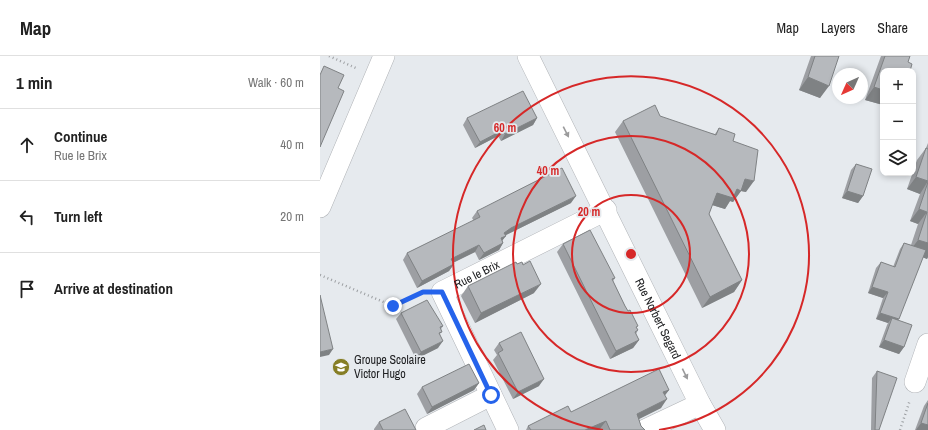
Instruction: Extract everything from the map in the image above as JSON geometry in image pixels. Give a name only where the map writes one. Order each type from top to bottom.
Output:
[{"type":"street","points":[[320,207],[384,56]]},
{"type":"street","name":"Rue Norbert Segard","points":[[528,56],[606,210],[700,404],[715,430]]},
{"type":"street","name":"Rue le Brix","points":[[508,430],[442,292],[606,210]]},
{"type":"street","points":[[915,382],[928,344]]},
{"type":"street","points":[[426,428],[491,395]]},
{"type":"street","points":[[645,430],[700,404]]},
{"type":"path","points":[[329,56],[375,77]]},
{"type":"path","points":[[320,275],[393,306],[423,292],[442,292]]},
{"type":"path","points":[[900,430],[915,382]]},
{"type":"building","points":[[815,56],[839,56],[835,68],[832,68],[832,77],[829,86],[808,77]]},
{"type":"building","points":[[885,56],[910,56],[908,62],[912,64],[911,68],[881,68]]},
{"type":"building","points":[[324,66],[344,75],[338,88],[344,91],[320,147],[320,75]]},
{"type":"building","points":[[880,70],[880,89],[874,87]]},
{"type":"building","points":[[523,91],[537,118],[505,134],[503,130],[480,142],[467,118]]},
{"type":"building","points":[[655,105],[660,116],[716,135],[719,128],[735,134],[733,141],[758,150],[754,181],[745,179],[741,191],[737,189],[733,198],[717,193],[709,214],[742,280],[710,297],[623,121]]},
{"type":"building","points":[[926,148],[928,149],[928,181],[916,177]]},
{"type":"building","points":[[856,164],[872,169],[863,196],[847,191]]},
{"type":"building","points":[[562,168],[576,196],[511,228],[504,233],[506,236],[501,238],[503,243],[484,253],[479,245],[451,259],[454,264],[422,281],[407,253],[480,217],[477,211]]},
{"type":"building","points":[[928,182],[928,243],[918,240],[927,212],[919,209]]},
{"type":"building","points":[[590,230],[615,278],[612,279],[625,306],[628,311],[630,310],[638,326],[636,327],[638,330],[635,332],[639,340],[616,351],[563,244]]},
{"type":"building","points":[[904,243],[926,250],[899,319],[880,313],[888,292],[872,287],[881,262],[895,267]]},
{"type":"building","points":[[530,261],[541,284],[481,313],[468,286],[516,262],[517,264],[522,262],[523,265]]},
{"type":"building","points":[[320,295],[333,349],[320,352]]},
{"type":"building","points":[[427,300],[443,326],[440,327],[442,332],[439,333],[443,341],[421,352],[401,313]]},
{"type":"building","points":[[892,318],[912,325],[904,347],[884,340]]},
{"type":"building","points":[[521,332],[544,379],[518,392],[498,353],[503,350],[499,343]]},
{"type":"building","points":[[469,364],[479,383],[432,407],[422,387]]},
{"type":"building","points":[[659,369],[669,390],[663,392],[667,399],[637,414],[641,426],[645,430],[610,430],[606,421],[585,430],[531,430],[528,426],[568,406],[571,412]]},
{"type":"building","points":[[877,371],[897,378],[879,430],[875,430]]},
{"type":"building","points":[[928,403],[928,425],[921,423]]},
{"type":"building","points":[[405,409],[416,430],[383,430],[379,422]]},
{"type":"building","points":[[484,425],[486,430],[474,430]]},
{"type":"place","name":"Groupe Scolaire Victor Hugo","points":[[341,367]]},
{"type":"route","points":[[393,306],[423,292],[442,292],[491,395]]}]
